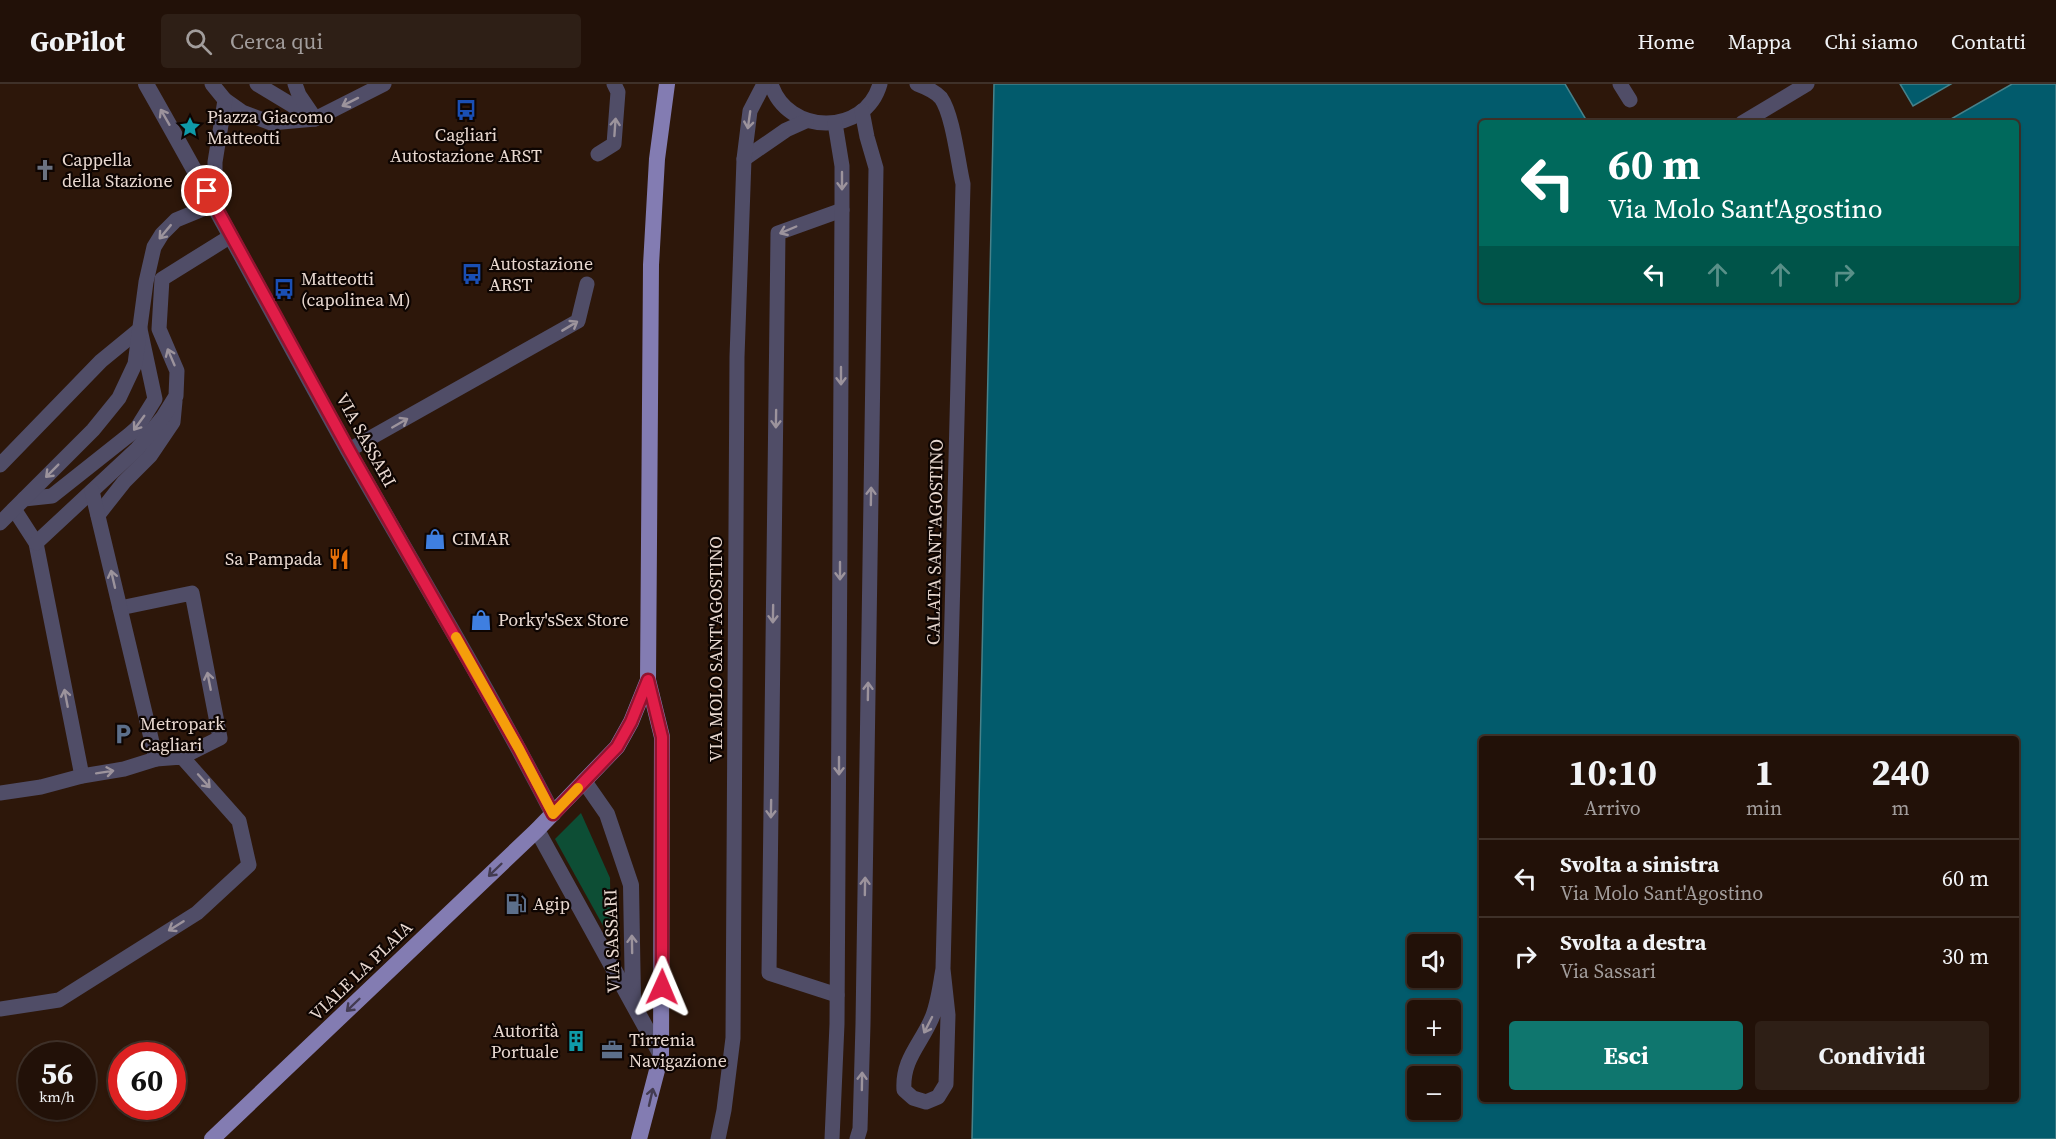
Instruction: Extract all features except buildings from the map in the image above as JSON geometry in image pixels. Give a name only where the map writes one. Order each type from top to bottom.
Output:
[{"type":"main road","points":[[639,1139],[661,1055],[662,737],[648,680],[651,265],[657,159],[667,84]]},
{"type":"main road","points":[[537,830],[617,747],[631,722],[648,680]]},
{"type":"main road","name":"VIALE LA PLAIA","points":[[212,1139],[537,830]]},
{"type":"street","name":"VIA SASSARI","points":[[146,84],[215,204],[349,450],[519,749],[553,814]]},
{"type":"street","name":"VIA SASSARI","points":[[585,781],[607,814],[631,885],[633,1003]]},
{"type":"street","name":"VIA SASSARI","points":[[537,830],[661,1055]]},
{"type":"lane","points":[[212,84],[225,100],[242,112],[271,123],[315,119],[384,84]]},
{"type":"lane","points":[[257,84],[315,119]]},
{"type":"lane","points":[[295,84],[299,95],[315,119]]},
{"type":"lane","points":[[598,154],[614,144],[618,92],[614,84]]},
{"type":"lane","name":"VIA MOLO SANT'AGOSTINO","points":[[718,1139],[733,1038],[737,357],[744,159],[750,111],[764,84]]},
{"type":"lane","points":[[771,84],[782,105],[793,114],[806,121],[821,124],[849,119],[862,111],[872,101],[882,85]]},
{"type":"lane","name":"CALATA SANT'AGOSTINO","points":[[917,84],[928,88],[940,98],[949,117],[963,184],[944,969],[948,1015],[946,1084],[938,1097],[926,1102],[913,1098],[904,1089],[903,1076],[908,1060],[932,1018],[944,969]]},
{"type":"lane","points":[[1620,84],[1630,100]]},
{"type":"lane","points":[[1747,120],[1808,84]]},
{"type":"lane","points":[[0,524],[93,430],[119,398],[135,364],[146,282],[154,247],[162,234],[176,220],[215,204],[215,162],[225,100]]},
{"type":"lane","points":[[857,1139],[860,1129],[863,1024],[876,168],[862,111]]},
{"type":"lane","points":[[744,159],[786,130],[806,121]]},
{"type":"lane","points":[[831,1139],[837,995],[842,210],[842,166],[835,123]]},
{"type":"lane","points":[[837,995],[769,974],[769,962],[778,233],[842,210]]},
{"type":"lane","points":[[98,515],[124,482],[150,456],[173,422],[177,371],[159,329],[162,279],[231,236]]},
{"type":"lane","points":[[349,450],[578,321],[587,284]]},
{"type":"lane","points":[[0,465],[101,361],[140,329]]},
{"type":"lane","points":[[19,504],[52,496],[137,428],[155,399],[140,329]]},
{"type":"lane","points":[[36,543],[141,445],[176,396]]},
{"type":"lane","points":[[92,491],[156,759]]},
{"type":"lane","points":[[19,504],[36,543],[82,776]]},
{"type":"lane","points":[[0,793],[41,788],[82,776],[124,769],[156,759],[182,757],[220,738],[192,593],[120,608]]},
{"type":"lane","points":[[0,1009],[59,1000],[197,913],[249,865],[239,821],[182,757]]},
{"type":"green space","points":[[581,813],[610,878],[611,940],[555,839]]},
{"type":"water","points":[[994,84],[1565,84],[1586,120],[1479,120],[1479,303],[2019,303],[2019,120],[1949,120],[2012,84],[2056,84],[2056,1139],[972,1139]]},
{"type":"water","points":[[1900,84],[1951,84],[1913,106]]},
{"type":"slow traffic","points":[[456,637],[553,814],[578,788]]},
{"type":"place","name":"Cagliari Autostazione ARST","points":[[466,110]]},
{"type":"place","name":"Piazza Giacomo Matteotti","points":[[190,127]]},
{"type":"place","name":"Cappella della Stazione","points":[[45,170]]},
{"type":"place","name":"Autostazione ARST","points":[[472,274]]},
{"type":"place","name":"Matteotti (capolinea M)","points":[[284,289]]},
{"type":"place","name":"CIMAR","points":[[435,539]]},
{"type":"place","name":"Sa Pampada","points":[[339,559]]},
{"type":"place","name":"Porky'sSex Store","points":[[481,620]]},
{"type":"place","name":"Metropark Cagliari","points":[[123,734]]},
{"type":"place","name":"Agip","points":[[516,904]]},
{"type":"place","name":"Autorità Portuale","points":[[576,1041]]},
{"type":"place","name":"Tirrenia Navigazione","points":[[612,1050]]},
{"type":"route","points":[[207,191],[349,450],[519,749],[553,814],[617,747],[631,722],[648,680],[662,737],[662,987]]}]
